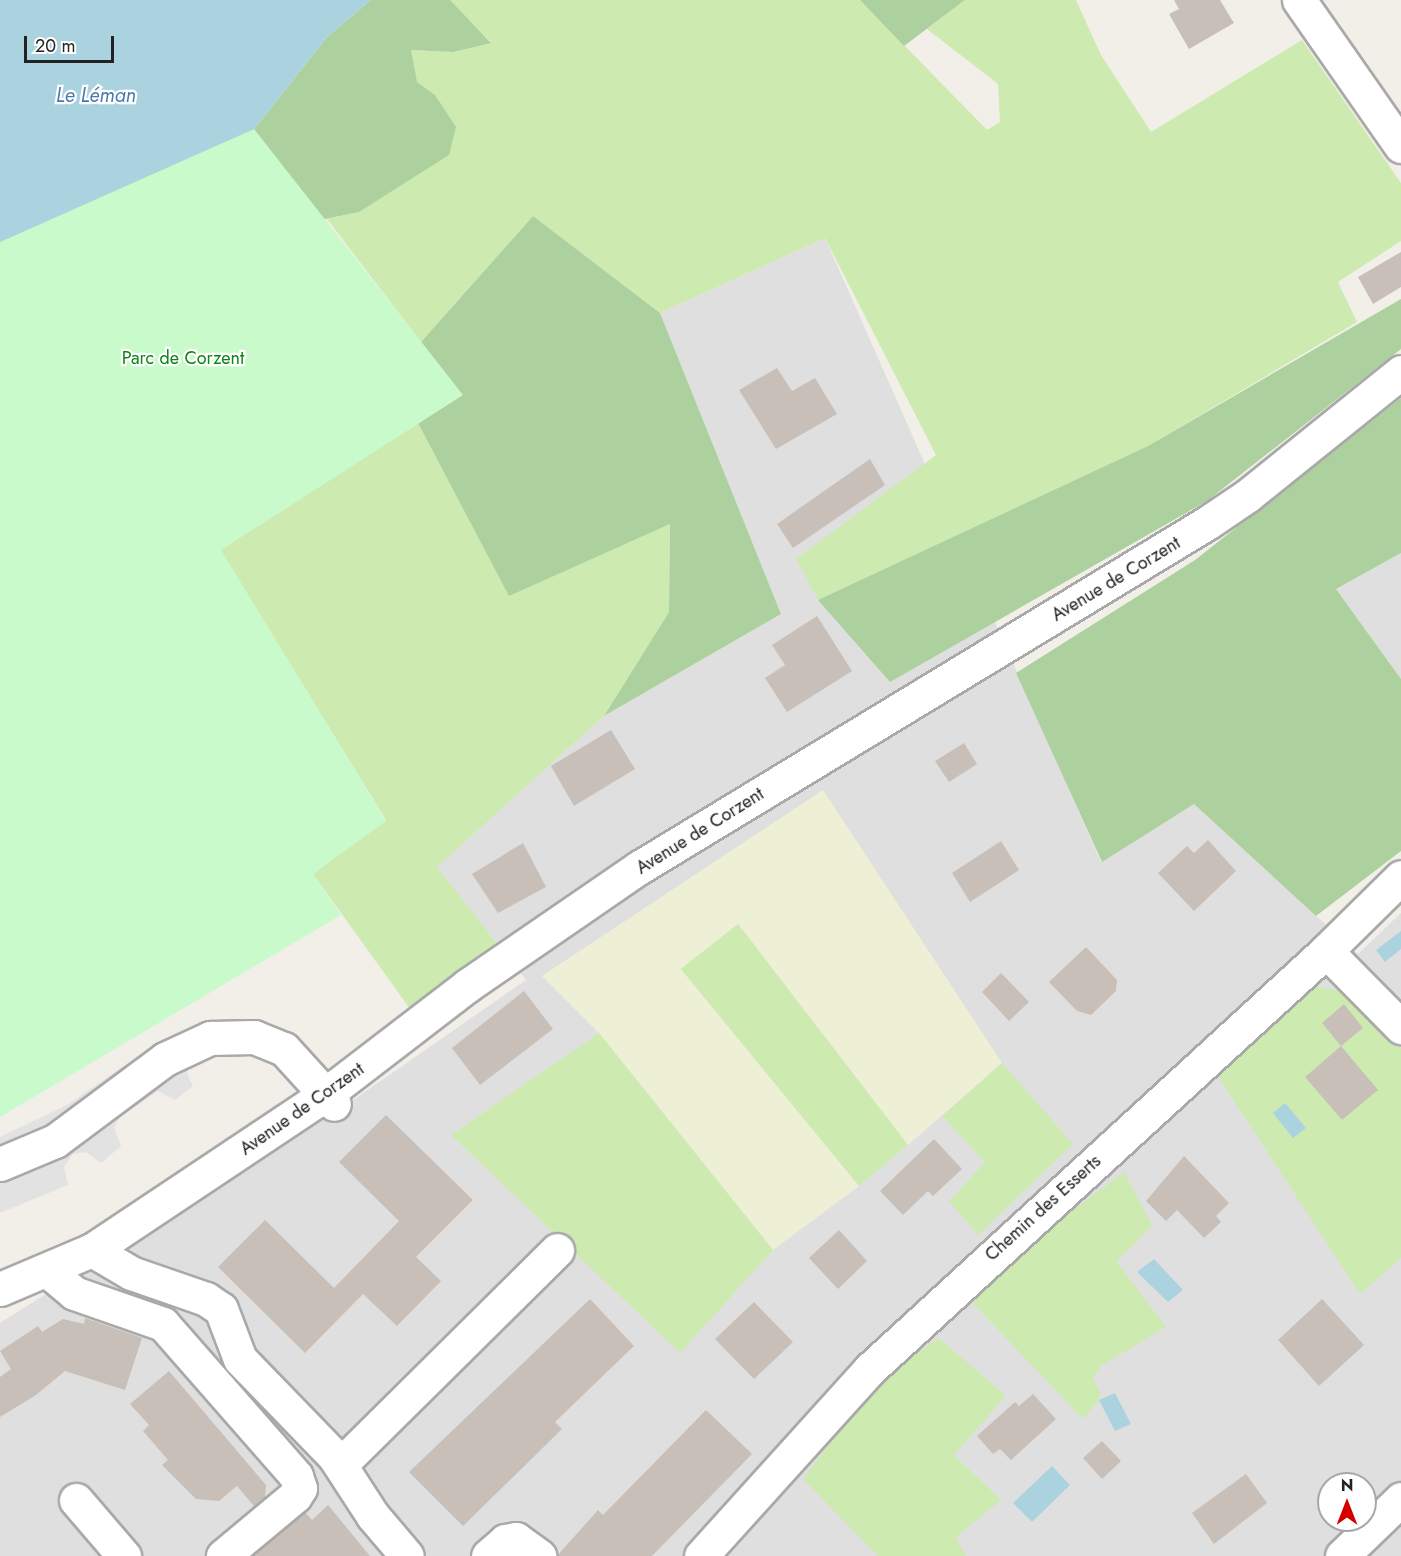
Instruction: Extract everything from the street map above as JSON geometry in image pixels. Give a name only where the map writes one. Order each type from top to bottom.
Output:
[{"type":"street","points":[[1299,0],[1401,147]]},
{"type":"street","name":"Avenue de Corzent","points":[[0,1289],[48,1271],[92,1250],[330,1099],[468,985],[640,867],[1207,523],[1254,490],[1401,372]]},
{"type":"street","name":"Chemin des Esserts","points":[[700,1556],[870,1369],[1326,951],[1401,877]]},
{"type":"street","points":[[1326,951],[1401,1027]]},
{"type":"street","points":[[0,1164],[55,1141],[165,1059],[210,1038],[243,1036],[274,1044],[303,1065],[330,1099]]},
{"type":"street","points":[[92,1250],[136,1275],[206,1299],[221,1309],[228,1319],[234,1348],[244,1365],[341,1464],[373,1516],[407,1556]]},
{"type":"street","points":[[341,1464],[557,1250]]},
{"type":"street","points":[[48,1271],[74,1293],[163,1324],[299,1480],[295,1496],[223,1556]]},
{"type":"street","points":[[136,1275],[170,1273],[228,1289],[238,1286]]},
{"type":"street","points":[[1342,1556],[1401,1499]]},
{"type":"street","points":[[76,1500],[124,1556]]},
{"type":"street","points":[[488,1556],[505,1541],[516,1539],[539,1556]]},
{"type":"shaded area","points":[[825,238],[1101,862],[1194,804],[1358,954],[1401,913],[1401,1556],[0,1556],[0,1323],[346,1105],[526,980],[436,867],[604,716],[781,614],[660,313]]},
{"type":"shaded area","points":[[1401,553],[1401,679],[1336,589]]},
{"type":"shaded area","points":[[202,1025],[268,1054],[222,1051],[191,1064],[187,1073],[193,1086],[175,1100],[158,1091],[120,1117],[114,1128],[121,1146],[101,1163],[86,1152],[73,1154],[64,1167],[68,1185],[0,1213],[0,1137],[67,1105],[163,1039]]},
{"type":"green space","points":[[371,0],[450,0],[491,43],[453,52],[411,50],[417,82],[435,95],[456,127],[449,155],[359,212],[296,225],[0,242],[254,129],[327,37]]},
{"type":"green space","points":[[449,0],[860,0],[987,130],[1000,122],[998,84],[927,29],[965,0],[1076,0],[1101,55],[1151,132],[1302,40],[1401,183],[1401,241],[1338,282],[1357,322],[1148,446],[818,600],[796,559],[936,455],[825,238],[660,313],[533,216],[421,342],[327,219],[359,212],[435,95],[416,82],[411,50],[453,52],[491,42]]},
{"type":"green space","points":[[860,0],[965,0],[904,46]]},
{"type":"green space","name":"Parc de Corzent","points":[[254,129],[463,395],[221,550],[386,821],[313,874],[341,915],[0,1117],[0,242]]},
{"type":"green space","points":[[533,216],[660,313],[781,614],[604,716],[669,612],[670,524],[509,596],[418,423],[462,395],[421,342]]},
{"type":"green space","points":[[1401,299],[1401,349],[1207,501],[890,682],[818,600],[1148,446]]},
{"type":"green space","points":[[1401,398],[1401,553],[1336,589],[1401,679],[1401,851],[1316,916],[1194,804],[1102,862],[1016,673],[1195,560]]},
{"type":"green space","points":[[418,423],[509,595],[670,524],[669,612],[604,716],[437,867],[503,951],[413,1013],[313,874],[386,820],[220,550]]},
{"type":"green space","points":[[823,790],[1002,1063],[908,1145],[738,924],[681,969],[859,1186],[773,1250],[599,1033],[542,976]]},
{"type":"green space","points":[[738,924],[908,1145],[859,1186],[681,969]]},
{"type":"green space","points":[[1309,986],[1347,991],[1401,1049],[1401,1258],[1360,1294],[1217,1075]]},
{"type":"green space","points":[[599,1033],[773,1250],[680,1353],[451,1135]]},
{"type":"green space","points":[[1002,1063],[1073,1144],[978,1235],[949,1201],[985,1162],[942,1116]]},
{"type":"green space","points":[[1124,1172],[1152,1225],[1117,1262],[1166,1327],[1101,1366],[1093,1377],[1100,1392],[1099,1400],[1083,1419],[963,1293]]},
{"type":"green space","points":[[939,1338],[1006,1396],[954,1455],[1001,1500],[956,1537],[966,1556],[878,1556],[803,1479],[876,1381]]},
{"type":"water","name":"Le Léman","points":[[0,0],[371,0],[327,37],[254,129],[0,242]]},
{"type":"water","points":[[1401,931],[1401,949],[1385,962],[1376,950]]},
{"type":"water","points":[[1285,1103],[1306,1128],[1293,1138],[1273,1113]]},
{"type":"water","points":[[1154,1259],[1183,1290],[1168,1302],[1137,1272]]},
{"type":"water","points":[[1115,1393],[1131,1424],[1115,1431],[1099,1400]]},
{"type":"water","points":[[1052,1466],[1070,1485],[1032,1522],[1013,1503]]},
{"type":"building","points":[[1174,0],[1220,0],[1234,23],[1189,49],[1169,14],[1179,9]]},
{"type":"building","points":[[1401,252],[1401,287],[1373,304],[1358,277]]},
{"type":"building","points":[[777,368],[792,391],[815,378],[837,414],[776,449],[739,390]]},
{"type":"building","points":[[870,459],[885,485],[793,548],[777,524]]},
{"type":"building","points":[[817,616],[852,671],[787,712],[765,678],[785,665],[772,645]]},
{"type":"building","points":[[611,730],[635,769],[574,806],[551,766]]},
{"type":"building","points":[[964,743],[977,764],[949,782],[935,761]]},
{"type":"building","points":[[1208,840],[1236,871],[1194,911],[1158,873],[1187,846],[1194,853]]},
{"type":"building","points":[[1001,841],[1019,870],[970,902],[952,873]]},
{"type":"building","points":[[523,843],[546,887],[498,913],[472,874]]},
{"type":"building","points":[[1086,947],[1117,980],[1116,991],[1091,1015],[1077,1011],[1049,982]]},
{"type":"building","points":[[1001,973],[1029,1002],[1009,1021],[982,992]]},
{"type":"building","points":[[524,991],[553,1029],[480,1085],[452,1048]]},
{"type":"building","points":[[1344,1004],[1363,1028],[1341,1046],[1322,1023]]},
{"type":"building","points":[[1341,1046],[1378,1090],[1342,1120],[1305,1077]]},
{"type":"building","points":[[386,1115],[473,1200],[416,1257],[441,1281],[397,1326],[363,1294],[305,1353],[218,1267],[265,1220],[334,1288],[399,1221],[339,1162]]},
{"type":"building","points":[[934,1139],[962,1169],[933,1196],[928,1191],[903,1215],[880,1191]]},
{"type":"building","points":[[1184,1156],[1229,1203],[1216,1216],[1221,1222],[1204,1238],[1177,1210],[1166,1221],[1146,1201]]},
{"type":"building","points":[[839,1230],[867,1261],[838,1289],[809,1258]]},
{"type":"building","points":[[590,1299],[634,1346],[555,1422],[562,1429],[463,1526],[409,1472]]},
{"type":"building","points":[[1322,1299],[1364,1345],[1319,1386],[1278,1340]]},
{"type":"building","points":[[754,1302],[793,1342],[754,1379],[715,1339]]},
{"type":"building","points":[[85,1318],[142,1338],[125,1390],[65,1371],[36,1395],[0,1417],[0,1377],[11,1369],[0,1351],[38,1326],[42,1332],[63,1319],[84,1324]]},
{"type":"building","points":[[169,1371],[266,1485],[265,1497],[254,1506],[237,1486],[219,1501],[196,1499],[162,1465],[168,1460],[143,1431],[149,1425],[130,1404]]},
{"type":"building","points":[[1033,1394],[1056,1419],[1011,1460],[1000,1449],[993,1454],[977,1436],[1015,1402],[1019,1406]]},
{"type":"building","points":[[706,1410],[752,1454],[652,1556],[557,1556],[598,1510],[603,1515]]},
{"type":"building","points":[[1102,1441],[1121,1461],[1102,1479],[1083,1458]]},
{"type":"building","points":[[1246,1474],[1267,1503],[1214,1544],[1192,1513]]},
{"type":"building","points":[[328,1505],[370,1556],[252,1556],[305,1512],[312,1520]]}]
